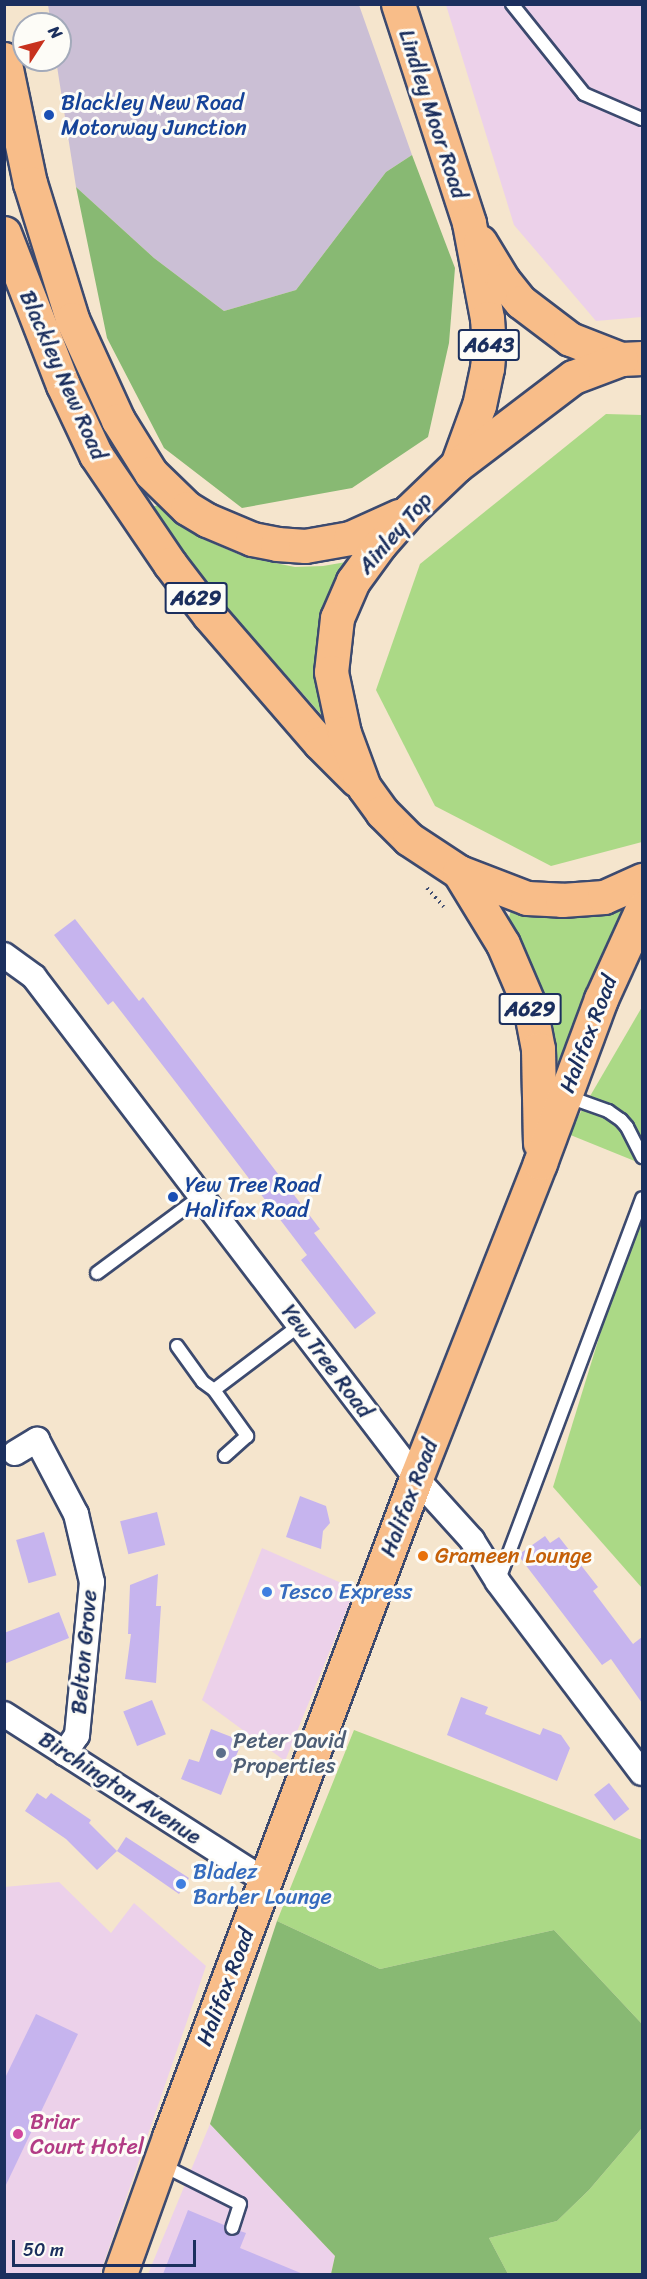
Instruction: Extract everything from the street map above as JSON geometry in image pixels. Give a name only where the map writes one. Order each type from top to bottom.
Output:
[{"type":"main road","name":"Lindley Moor Road","points":[[398,4],[469,223],[477,260],[489,346],[479,405],[457,465]]},
{"type":"main road","name":"Blackley New Road","points":[[4,59],[30,183],[72,319],[118,420],[157,479],[187,508],[207,520],[252,539],[277,544],[305,546],[350,538],[409,512]]},
{"type":"main road","name":"Lindley Moor Road","points":[[469,223],[503,279],[521,302],[570,339],[632,358]]},
{"type":"main road","name":"Blackley New Road","points":[[4,232],[63,385],[96,456],[170,564],[209,615],[320,743],[364,787]]},
{"type":"main road","name":"Ainley Top","points":[[632,358],[573,377],[457,465],[409,512],[380,544],[353,581],[338,618],[331,672],[344,733],[364,787],[382,812],[409,839],[459,872],[527,898],[562,900],[604,897],[642,880]]},
{"type":"main road","name":"Halifax Road","points":[[459,872],[503,944],[530,1007],[538,1049],[540,1163]]},
{"type":"main road","name":"Halifax Road","points":[[120,2274],[159,2164],[417,1478],[540,1163],[601,999],[627,937],[642,909]]},
{"type":"street","name":"Yew Tree Road","points":[[4,955],[34,977],[417,1478],[472,1540],[498,1582],[642,1773]]},
{"type":"street","name":"Belton Grove","points":[[15,1453],[37,1440],[75,1514],[92,1582],[77,1735],[65,1753]]},
{"type":"street","name":"Birchington Avenue","points":[[4,1714],[266,1881]]},
{"type":"lane","points":[[512,4],[584,94],[642,119]]},
{"type":"lane","points":[[565,1096],[608,1111],[621,1120],[642,1157]]},
{"type":"lane","points":[[97,1273],[201,1196]]},
{"type":"lane","points":[[498,1582],[642,1198]]},
{"type":"lane","points":[[214,1390],[300,1325]]},
{"type":"lane","points":[[177,1346],[203,1382],[214,1390],[247,1436],[246,1440],[225,1455]]},
{"type":"lane","points":[[159,2164],[240,2204],[231,2228]]},
{"type":"shaded area","points":[[48,5],[359,5],[412,155],[386,172],[296,290],[224,311],[154,258],[76,187],[58,72],[72,72],[72,12],[49,12]]},
{"type":"shaded area","points":[[446,5],[642,5],[642,317],[596,321],[514,225]]},
{"type":"shaded area","points":[[262,1548],[355,1589],[285,1761],[202,1700]]},
{"type":"shaded area","points":[[59,1882],[111,1933],[134,1903],[206,1966],[100,2274],[5,2274],[4,1887]]},
{"type":"shaded area","points":[[210,2124],[335,2256],[331,2274],[148,2274]]},
{"type":"green space","points":[[412,155],[455,268],[449,343],[428,437],[352,488],[242,508],[164,448],[107,338],[76,187],[154,258],[224,311],[296,290],[386,172]]},
{"type":"green space","points":[[606,414],[642,415],[642,842],[551,866],[435,806],[376,690],[420,564]]},
{"type":"green space","points":[[159,505],[203,539],[245,557],[295,567],[323,566],[352,561],[326,720],[196,573],[147,508]]},
{"type":"green space","points":[[630,899],[559,1077],[555,1036],[543,994],[507,924],[512,907]]},
{"type":"green space","points":[[642,1007],[642,1164],[568,1134]]},
{"type":"green space","points":[[642,1198],[642,1588],[553,1487]]},
{"type":"green space","points":[[354,1730],[642,1840],[642,2024],[554,1930],[380,1969],[277,1921]]},
{"type":"green space","points":[[277,1921],[380,1969],[554,1930],[642,2024],[642,2128],[589,2190],[557,2221],[489,2238],[508,2274],[331,2274],[335,2256],[210,2124]]},
{"type":"green space","points":[[642,2128],[642,2274],[508,2274],[489,2238],[557,2221],[589,2190]]},
{"type":"building","points":[[75,919],[139,1001],[143,997],[320,1229],[314,1233],[376,1313],[355,1329],[301,1260],[307,1255],[184,1093],[113,1001],[108,1005],[54,935]]},
{"type":"building","points":[[300,1496],[326,1506],[330,1523],[323,1531],[321,1549],[286,1537]]},
{"type":"building","points":[[157,1512],[165,1545],[128,1554],[120,1521]]},
{"type":"building","points":[[44,1532],[56,1575],[29,1583],[16,1540]]},
{"type":"building","points":[[545,1536],[550,1543],[559,1537],[598,1587],[593,1591],[633,1644],[642,1637],[642,1703],[611,1659],[602,1665],[518,1555]]},
{"type":"building","points":[[158,1574],[156,1606],[161,1606],[156,1683],[125,1679],[131,1634],[128,1634],[130,1585]]},
{"type":"building","points":[[59,1612],[69,1638],[4,1664],[4,1633]]},
{"type":"building","points":[[461,1697],[488,1707],[485,1714],[540,1735],[543,1728],[561,1735],[570,1748],[557,1781],[447,1735]]},
{"type":"building","points":[[152,1700],[166,1734],[137,1746],[123,1712]]},
{"type":"building","points":[[211,1729],[242,1741],[221,1795],[181,1779],[189,1759],[199,1762]]},
{"type":"building","points":[[609,1783],[629,1809],[614,1821],[594,1795]]},
{"type":"building","points":[[37,1793],[46,1799],[51,1793],[91,1820],[89,1823],[117,1851],[97,1870],[66,1839],[25,1811]]},
{"type":"building","points":[[126,1837],[189,1878],[179,1894],[117,1851]]},
{"type":"building","name":"Briar Court Hotel","points":[[36,2014],[78,2034],[4,2189],[4,2080]]},
{"type":"building","points":[[188,2210],[224,2225],[224,2230],[229,2236],[234,2236],[240,2231],[246,2233],[240,2248],[303,2274],[163,2274]]},
{"type":"place","name":"Blackley New Road Motorway Junction","points":[[49,115]]},
{"type":"place","name":"Yew Tree Road Halifax Road","points":[[173,1197]]},
{"type":"place","name":"Grameen Lounge","points":[[423,1556]]},
{"type":"place","name":"Tesco Express","points":[[267,1592]]},
{"type":"place","name":"Peter David Properties","points":[[221,1753]]},
{"type":"place","name":"Bladez Barber Lounge","points":[[181,1884]]},
{"type":"place","name":"Briar Court Hotel","points":[[18,2134]]}]
